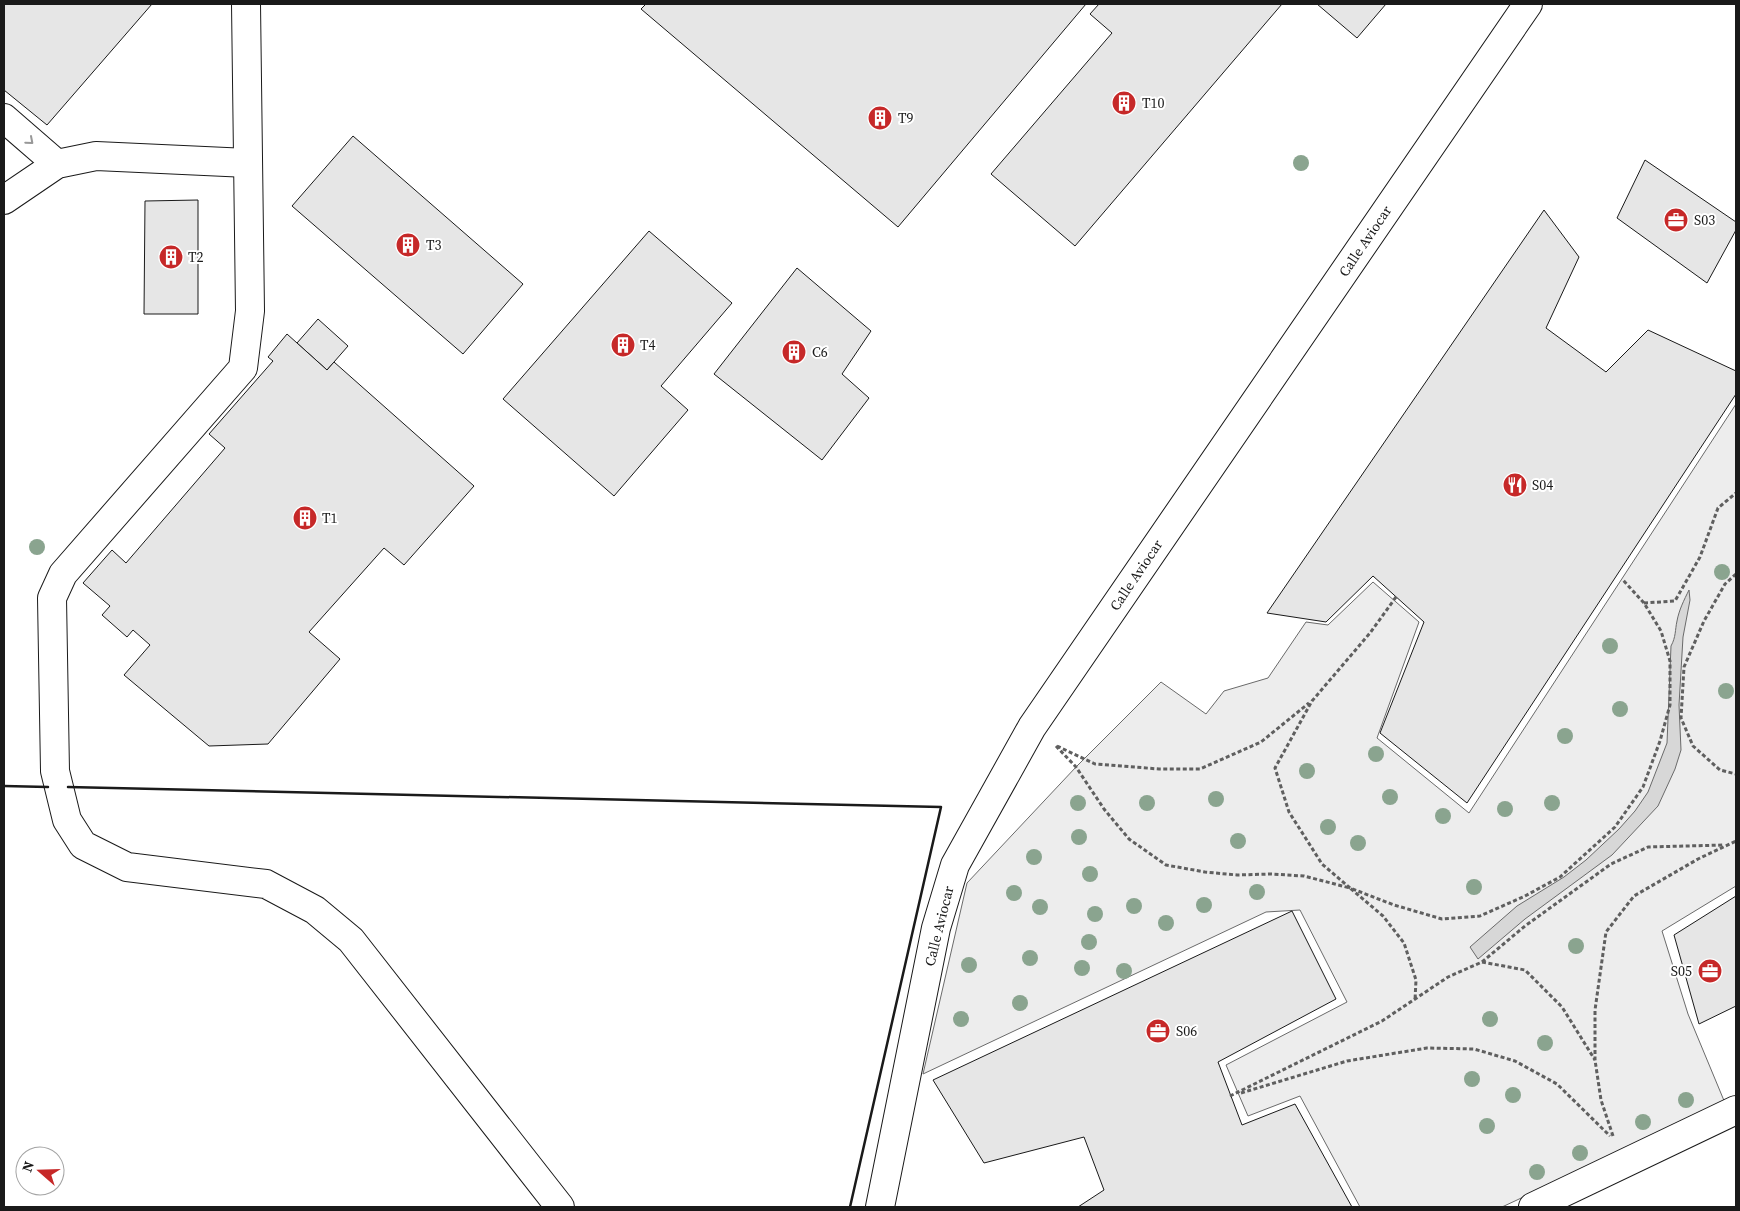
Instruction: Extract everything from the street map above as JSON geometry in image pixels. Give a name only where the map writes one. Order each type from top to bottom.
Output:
[{"type":"street","points":[[246,4],[250,310],[243,368],[62,574],[52,598],[55,771],[67,820],[83,845],[127,867],[266,884],[315,910],[351,940],[560,1207]]},
{"type":"street","name":"Calle Aviocar","points":[[880,1207],[936,928],[955,865],[1032,728],[1528,4]]},
{"type":"street","points":[[4,118],[57,164]]},
{"type":"street","points":[[4,200],[57,164],[96,156],[248,163]]},
{"type":"street","points":[[1533,1207],[1734,1118]]},
{"type":"path","points":[[1644,603],[1675,601],[1700,556],[1718,508],[1736,493]]},
{"type":"path","points":[[1736,574],[1725,584],[1704,621],[1684,667],[1681,718],[1693,746],[1720,770],[1736,774]]},
{"type":"path","points":[[1396,597],[1370,633],[1312,701],[1261,742],[1200,769],[1160,769],[1095,764],[1055,746],[1076,767],[1104,809],[1129,839],[1166,865],[1229,874],[1304,876],[1350,888],[1394,905],[1442,919],[1480,916],[1525,896],[1560,877],[1615,827],[1643,787],[1660,741],[1670,705],[1670,661],[1661,631],[1644,603],[1622,579]]},
{"type":"path","points":[[1312,701],[1275,768],[1289,812],[1322,864],[1384,916],[1404,943],[1416,980],[1415,1000]]},
{"type":"path","points":[[1727,845],[1648,847],[1611,864],[1525,926],[1482,962],[1448,977],[1382,1021],[1230,1096],[1347,1061],[1427,1048],[1474,1049],[1515,1061],[1557,1084],[1614,1140],[1601,1100],[1594,1060],[1595,1010],[1606,932],[1634,896],[1698,859],[1736,841]]},
{"type":"path","points":[[1482,962],[1525,970],[1562,1007],[1594,1060]]},
{"type":"shaded area","points":[[1736,404],[1736,886],[1662,931],[1688,1014],[1725,1103],[1502,1207],[1360,1207],[1300,1096],[1248,1116],[1226,1065],[1347,1002],[1300,910],[1266,912],[923,1074],[967,883],[1076,767],[1161,682],[1206,714],[1224,691],[1268,678],[1306,622],[1328,625],[1373,582],[1419,622],[1377,738],[1469,813]]},
{"type":"shaded area","points":[[1689,590],[1690,600],[1683,637],[1679,705],[1681,750],[1675,769],[1658,806],[1612,855],[1525,919],[1478,959],[1470,947],[1517,906],[1564,877],[1586,860],[1619,829],[1648,792],[1667,743],[1671,646],[1675,637],[1679,613]]},
{"type":"building","points":[[4,4],[152,4],[47,125],[4,90]]},
{"type":"building","name":"T9","points":[[646,4],[1086,4],[898,227],[641,9]]},
{"type":"building","name":"T10","points":[[1099,4],[1282,4],[1075,246],[991,174],[1112,33],[1090,14]]},
{"type":"building","points":[[1317,4],[1386,4],[1357,38]]},
{"type":"building","name":"T3","points":[[353,136],[523,284],[463,354],[292,206]]},
{"type":"building","name":"S03","points":[[1645,160],[1736,222],[1736,230],[1707,283],[1617,218]]},
{"type":"building","name":"T2","points":[[198,200],[198,314],[144,314],[145,201]]},
{"type":"building","name":"S04","points":[[1544,210],[1579,257],[1546,328],[1606,372],[1648,330],[1736,371],[1736,394],[1467,803],[1380,733],[1424,622],[1373,576],[1326,622],[1267,613]]},
{"type":"building","name":"T4","points":[[649,231],[732,303],[661,386],[688,410],[614,496],[503,399]]},
{"type":"building","name":"C6","points":[[797,268],[871,331],[842,374],[869,398],[822,460],[714,374]]},
{"type":"building","points":[[318,319],[348,346],[327,370],[297,343]]},
{"type":"building","name":"T1","points":[[287,334],[327,370],[334,362],[474,486],[404,565],[384,548],[309,632],[340,659],[268,744],[209,746],[124,675],[150,645],[133,630],[127,637],[102,615],[110,606],[83,583],[112,550],[126,563],[225,448],[209,434],[273,361],[268,357]]},
{"type":"building","name":"S05","points":[[1736,896],[1736,1006],[1699,1024],[1674,935]]},
{"type":"building","name":"S06","points":[[1292,911],[1336,999],[1218,1062],[1242,1125],[1295,1104],[1352,1207],[1078,1207],[1104,1190],[1084,1137],[984,1163],[933,1080]]},
{"type":"wall","points":[[4,786],[48,787]]},
{"type":"wall","points":[[68,787],[941,807],[850,1207]]},
{"type":"place","name":"T10","points":[[1124,103]]},
{"type":"place","name":"T9","points":[[880,118]]},
{"type":"place","name":"S03","points":[[1676,220]]},
{"type":"place","name":"T3","points":[[408,245]]},
{"type":"place","name":"T2","points":[[171,257]]},
{"type":"place","name":"T4","points":[[623,345]]},
{"type":"place","name":"C6","points":[[794,352]]},
{"type":"place","name":"S04","points":[[1515,485]]},
{"type":"place","name":"T1","points":[[305,518]]},
{"type":"place","name":"S05","points":[[1710,971]]},
{"type":"place","name":"S06","points":[[1158,1031]]}]
